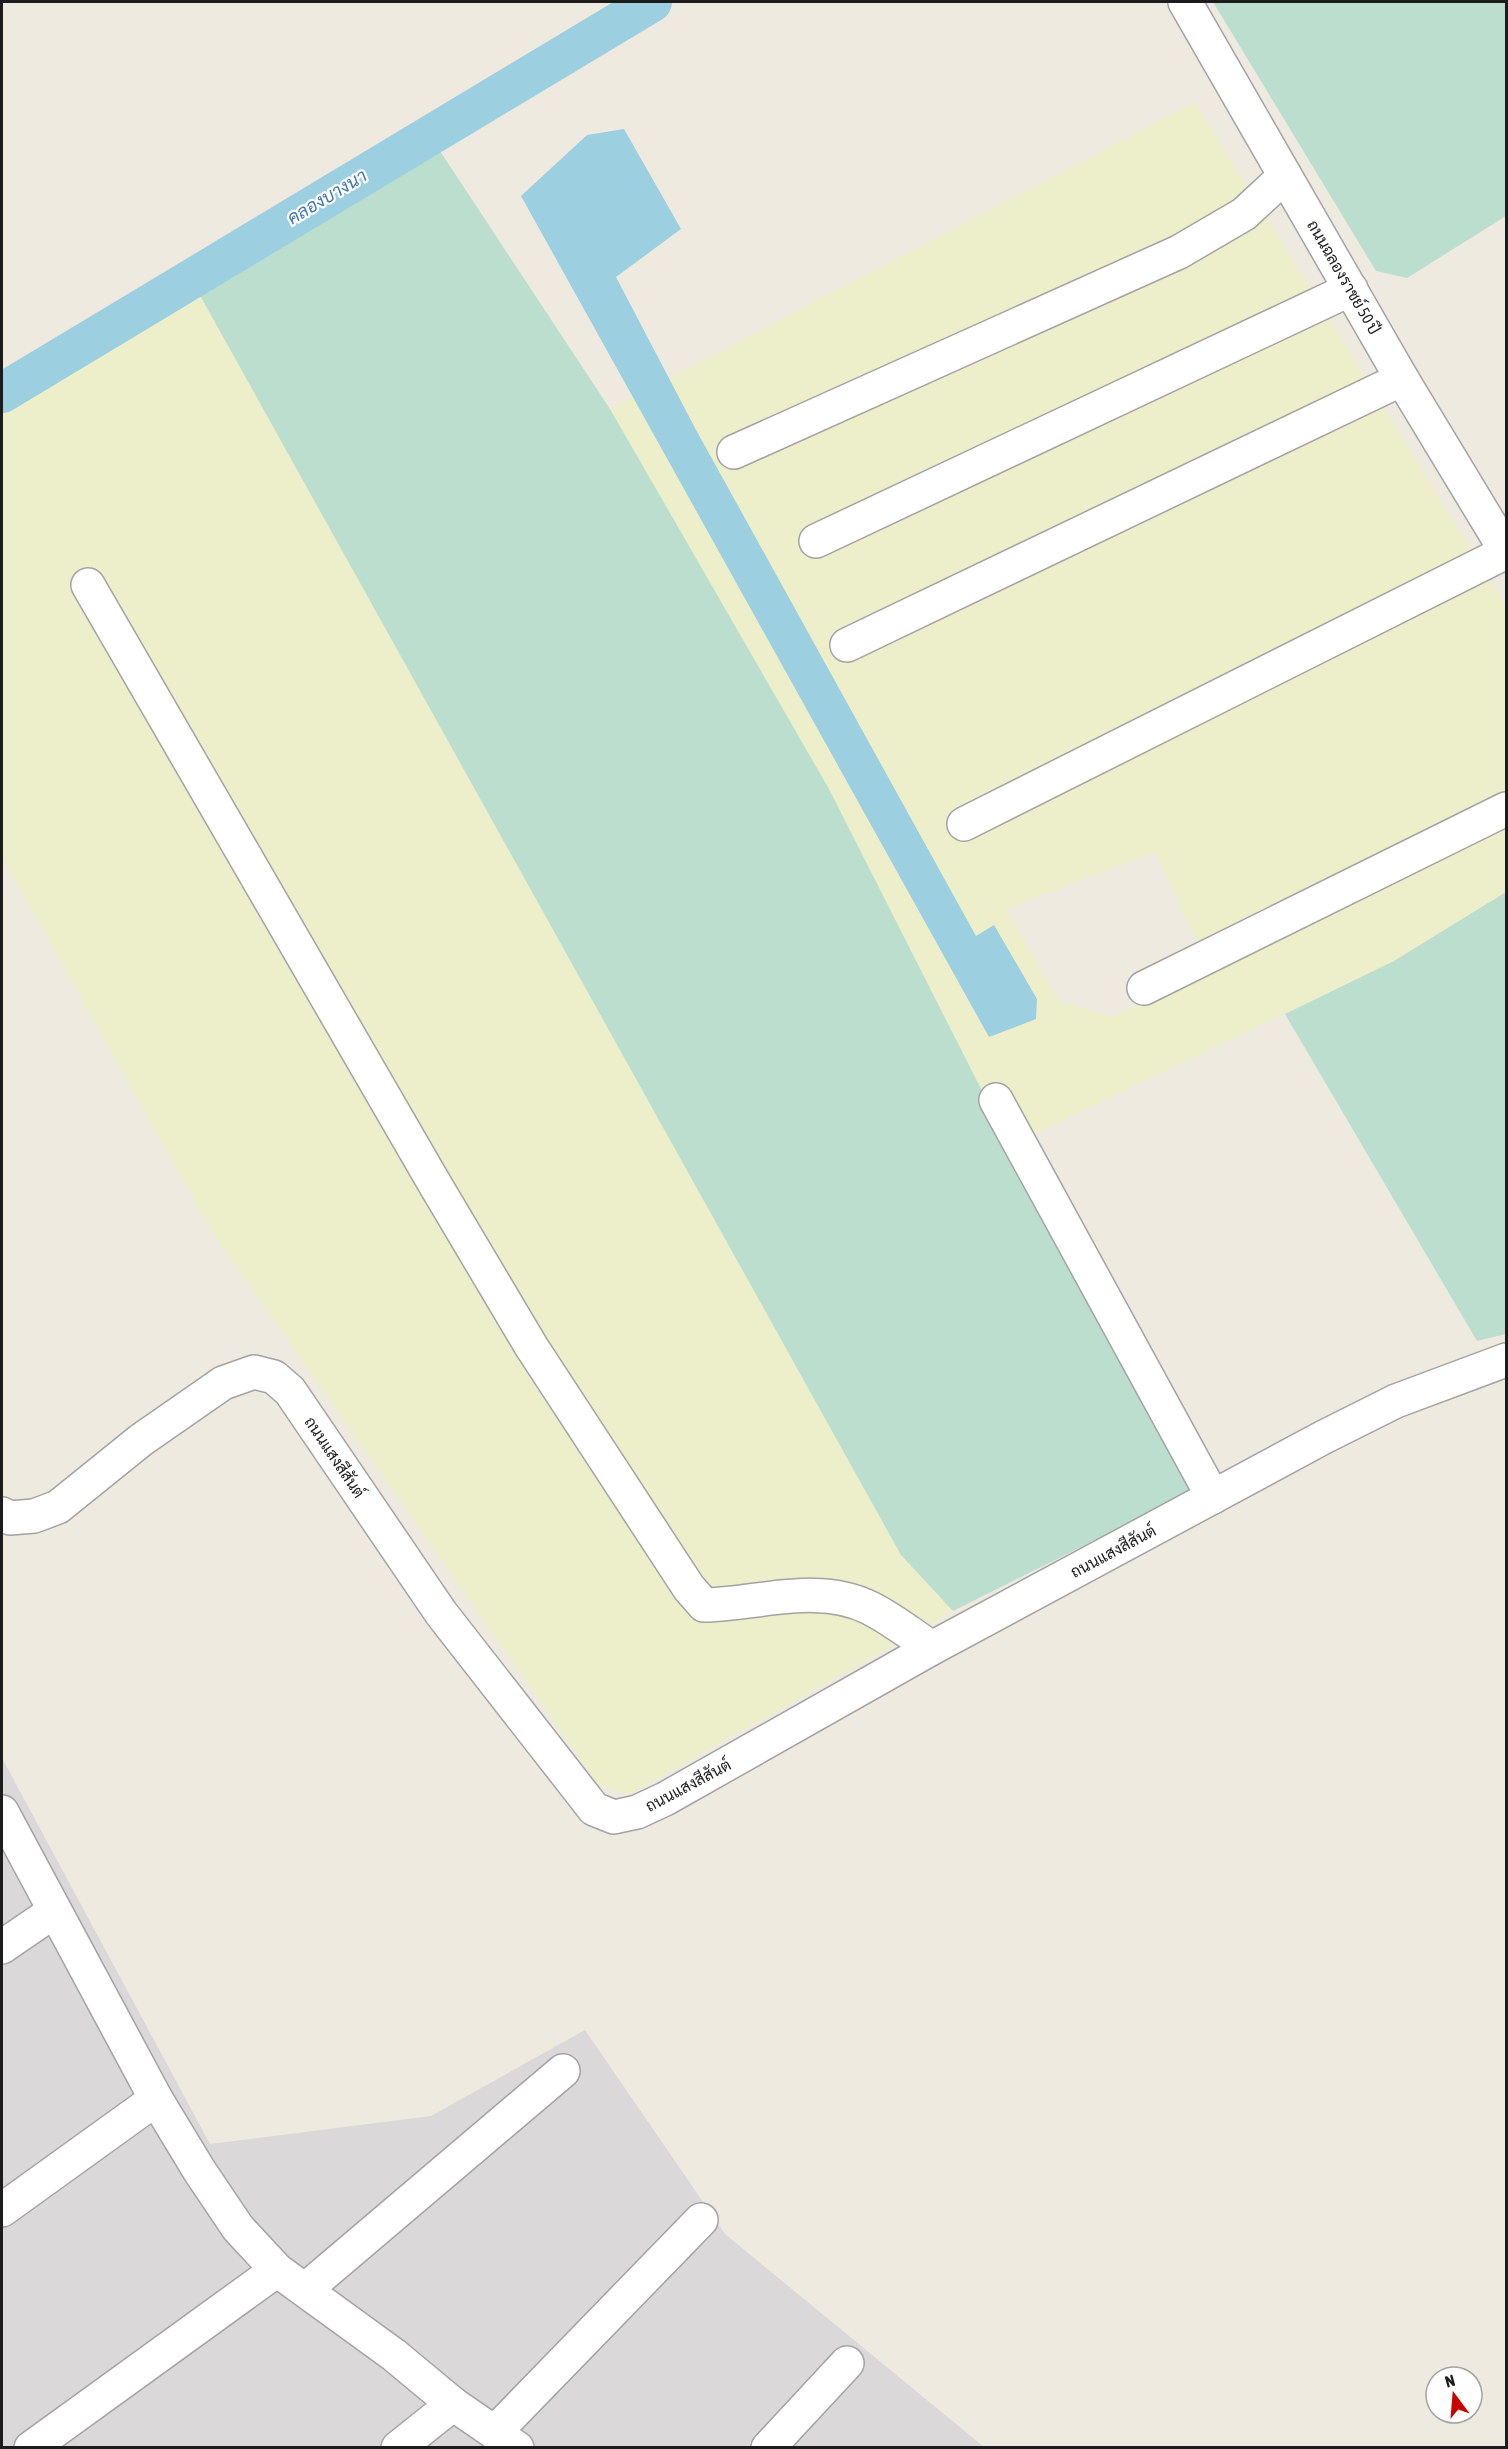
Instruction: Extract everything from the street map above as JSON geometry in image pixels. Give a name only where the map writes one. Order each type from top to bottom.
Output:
[{"type":"street","name":"ถนนฉลองราชย์ 50 ปี","points":[[1185,2],[1402,379],[1506,551]]},
{"type":"street","points":[[734,452],[1179,252],[1244,214],[1285,176]]},
{"type":"street","points":[[816,542],[1351,289]]},
{"type":"street","points":[[847,645],[1402,379]]},
{"type":"street","points":[[964,824],[1506,551]]},
{"type":"street","points":[[88,585],[525,1336],[689,1588],[704,1605],[808,1596],[839,1598],[869,1607],[932,1648]]},
{"type":"street","points":[[1144,988],[1506,808]]},
{"type":"street","points":[[996,1101],[1213,1497]]},
{"type":"street","name":"ถนนแสงสีสันต์","points":[[2,1514],[10,1518],[34,1516],[58,1507],[141,1440],[223,1383],[254,1372],[274,1377],[290,1392],[441,1613],[594,1809],[614,1817],[637,1812],[665,1799],[932,1648],[1395,1401],[1506,1360]]},
{"type":"street","points":[[2,1812],[53,1912],[156,2099],[238,2228],[277,2270],[394,2355],[453,2404],[506,2440],[701,2220]]},
{"type":"street","points":[[2,1947],[53,1912]]},
{"type":"street","points":[[306,2289],[562,2071]]},
{"type":"street","points":[[2,2210],[156,2099]]},
{"type":"street","points":[[31,2448],[277,2270]]},
{"type":"street","points":[[768,2448],[847,2363]]},
{"type":"street","points":[[398,2448],[453,2404]]},
{"type":"shaded area","points":[[2,1758],[210,2144],[431,2116],[585,2030],[725,2234],[984,2447],[2,2447]]},
{"type":"green space","points":[[1213,2],[1506,2],[1506,216],[1407,278],[1376,271]]},
{"type":"green space","points":[[1195,102],[1506,606],[1506,892],[1394,961],[1010,1146],[829,789],[610,409]],"holes":[[[1155,852],[1212,974],[1110,1017],[1058,1000],[1006,909]]]},
{"type":"green space","points":[[438,148],[610,409],[829,789],[1010,1146],[1199,1488],[953,1611],[901,1555],[197,290]]},
{"type":"green space","points":[[197,290],[901,1555],[953,1611],[628,1795],[598,1784],[212,1232],[2,857],[2,411]]},
{"type":"green space","points":[[1506,892],[1506,1334],[1477,1341],[1285,1014],[1394,961]]},
{"type":"water","points":[[624,129],[681,229],[616,277],[695,428],[976,936],[994,925],[1037,999],[1036,1019],[989,1037],[521,196],[587,135]]},
{"type":"waterway","name":"คลองบางนา","points":[[2,393],[652,2]]}]
